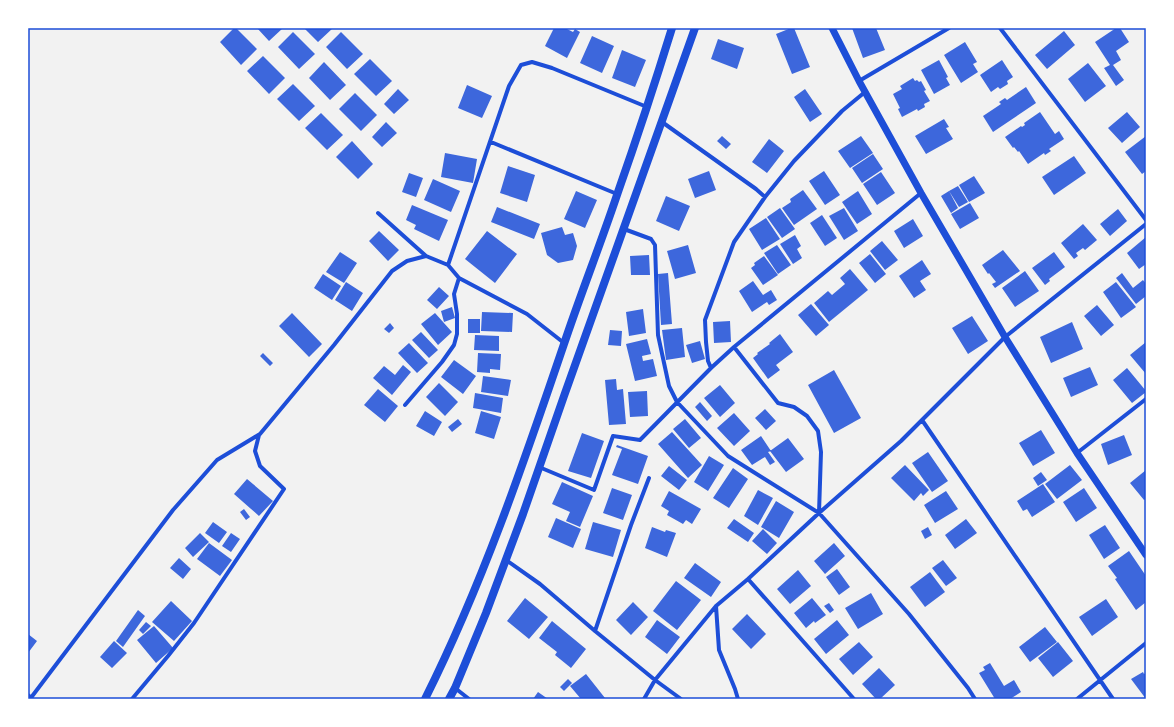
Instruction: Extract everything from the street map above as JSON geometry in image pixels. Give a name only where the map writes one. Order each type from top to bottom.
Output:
[{"type":"main road","points":[[425,699],[491,552],[618,194],[672,28]]},
{"type":"main road","points":[[449,699],[455,688],[524,514],[539,467],[695,28]]},
{"type":"street","points":[[832,28],[859,81],[921,193],[1005,337],[1077,453],[1146,555]]},
{"type":"street","points":[[859,81],[949,28]]},
{"type":"street","points":[[1000,28],[1146,220]]},
{"type":"street","points":[[448,265],[509,86],[521,66],[532,62],[552,68],[647,107]]},
{"type":"street","points":[[711,368],[708,361],[705,320],[734,242],[765,197],[794,162],[842,111],[865,92]]},
{"type":"street","points":[[662,122],[765,197]]},
{"type":"street","points":[[491,142],[618,194]]},
{"type":"street","points":[[539,467],[594,490],[614,436],[640,440],[711,368],[734,347],[921,193]]},
{"type":"street","points":[[378,213],[426,256],[448,265],[459,278],[527,314],[565,343]]},
{"type":"street","points":[[644,699],[655,680],[716,606],[748,579],[819,513],[902,441],[1005,337],[1146,224]]},
{"type":"street","points":[[624,229],[650,239],[654,245],[658,335],[669,386],[677,402],[728,456],[819,513],[909,614],[968,688],[975,699]]},
{"type":"street","points":[[30,698],[173,510],[218,460],[260,434],[392,271],[407,261],[426,256]]},
{"type":"street","points":[[405,405],[442,362],[454,345],[457,334],[457,314],[454,294],[459,278]]},
{"type":"street","points":[[734,347],[778,404],[794,407],[807,416],[818,431],[821,452],[819,513]]},
{"type":"street","points":[[1077,453],[1146,399]]},
{"type":"street","points":[[922,420],[1113,699]]},
{"type":"street","points":[[132,699],[194,623],[284,489],[260,466],[255,451],[260,434]]},
{"type":"street","points":[[595,631],[631,525],[649,478]]},
{"type":"street","points":[[506,560],[540,584],[655,680],[681,699]]},
{"type":"street","points":[[748,579],[854,699]]},
{"type":"street","points":[[716,606],[719,650],[736,689],[738,699]]},
{"type":"street","points":[[1077,699],[1146,643]]},
{"type":"street","points":[[455,688],[469,699]]},
{"type":"building","points":[[234,28],[236,28],[257,49],[241,65],[220,42]]},
{"type":"building","points":[[257,28],[283,28],[269,41]]},
{"type":"building","points":[[304,28],[333,28],[318,42]]},
{"type":"building","points":[[554,28],[565,28],[573,32],[575,29],[580,32],[567,58],[545,46]]},
{"type":"building","points":[[794,28],[810,67],[792,74],[776,34]]},
{"type":"building","points":[[852,28],[876,28],[885,50],[863,58]]},
{"type":"building","points":[[1116,28],[1120,28],[1129,42],[1116,51],[1121,60],[1113,65],[1124,80],[1116,86],[1104,68],[1110,65],[1095,42]]},
{"type":"building","points":[[1064,31],[1075,45],[1047,69],[1035,55]]},
{"type":"building","points":[[293,32],[315,54],[299,69],[278,47]]},
{"type":"building","points":[[341,32],[363,54],[347,69],[326,47]]},
{"type":"building","points":[[592,36],[614,46],[602,73],[580,63]]},
{"type":"building","points":[[718,39],[744,48],[737,69],[711,59]]},
{"type":"building","points":[[965,42],[977,62],[973,64],[978,72],[961,83],[944,55]]},
{"type":"building","points":[[622,50],[646,60],[635,87],[612,78]]},
{"type":"building","points":[[263,56],[285,78],[269,94],[247,71]]},
{"type":"building","points":[[370,59],[392,81],[376,96],[354,74]]},
{"type":"building","points":[[939,60],[948,77],[946,78],[950,85],[934,94],[921,70]]},
{"type":"building","points":[[1002,60],[1013,77],[1007,81],[1008,84],[1000,89],[998,87],[991,92],[980,75]]},
{"type":"building","points":[[324,62],[346,85],[330,100],[309,78]]},
{"type":"building","points":[[1088,63],[1106,86],[1085,102],[1068,79]]},
{"type":"building","points":[[913,78],[915,81],[921,81],[926,90],[924,91],[930,101],[924,104],[925,107],[918,111],[917,109],[902,117],[898,109],[900,108],[893,94],[902,89],[900,86]]},
{"type":"building","points":[[293,84],[315,106],[299,121],[277,99]]},
{"type":"building","points":[[467,85],[492,96],[482,118],[458,108]]},
{"type":"building","points":[[1026,87],[1036,103],[993,132],[983,116],[1001,104],[999,102],[1005,98],[1007,100]]},
{"type":"building","points":[[398,89],[409,100],[394,114],[384,104]]},
{"type":"building","points":[[805,89],[822,114],[810,122],[794,97]]},
{"type":"building","points":[[355,93],[377,115],[361,131],[339,109]]},
{"type":"building","points":[[1040,112],[1055,134],[1059,131],[1064,139],[1049,149],[1051,151],[1045,155],[1044,153],[1028,164],[1019,151],[1018,152],[1014,147],[1013,148],[1005,137],[1021,126],[1022,127],[1025,125],[1024,123]]},
{"type":"building","points":[[1127,112],[1140,127],[1122,143],[1108,128]]},
{"type":"building","points":[[321,113],[343,135],[327,150],[305,128]]},
{"type":"building","points":[[944,119],[949,127],[946,128],[953,139],[926,154],[915,136]]},
{"type":"building","points":[[386,122],[397,133],[382,147],[372,137]]},
{"type":"building","points":[[722,136],[731,144],[726,149],[717,141]]},
{"type":"building","points":[[861,136],[873,153],[850,168],[838,151]]},
{"type":"building","points":[[1146,136],[1146,171],[1142,174],[1125,152]]},
{"type":"building","points":[[769,139],[784,151],[767,173],[752,162]]},
{"type":"building","points":[[352,141],[373,164],[358,179],[336,157]]},
{"type":"building","points":[[445,153],[477,159],[473,183],[441,177]]},
{"type":"building","points":[[873,154],[883,169],[862,183],[852,168]]},
{"type":"building","points":[[1074,156],[1086,173],[1054,195],[1042,177]]},
{"type":"building","points":[[508,166],[535,175],[527,202],[500,193]]},
{"type":"building","points":[[709,171],[716,190],[695,198],[688,179]]},
{"type":"building","points":[[824,171],[840,195],[825,205],[809,181]]},
{"type":"building","points":[[881,172],[895,193],[877,205],[863,184]]},
{"type":"building","points":[[409,173],[423,178],[416,197],[402,192]]},
{"type":"building","points":[[974,176],[985,193],[969,202],[959,185]]},
{"type":"building","points":[[433,179],[460,191],[451,212],[424,200]]},
{"type":"building","points":[[958,186],[968,202],[959,207],[949,191]]},
{"type":"building","points":[[803,190],[817,209],[794,225],[782,208],[791,202],[790,199]]},
{"type":"building","points":[[576,191],[597,200],[585,228],[564,219]]},
{"type":"building","points":[[858,191],[872,214],[857,224],[842,202]]},
{"type":"building","points":[[949,191],[958,208],[951,213],[941,196]]},
{"type":"building","points":[[666,196],[690,206],[679,231],[656,221]]},
{"type":"building","points":[[970,203],[979,218],[960,229],[951,214]]},
{"type":"building","points":[[412,205],[448,220],[439,241],[414,229],[416,225],[406,220]]},
{"type":"building","points":[[497,207],[540,224],[534,239],[491,222]]},
{"type":"building","points":[[780,208],[795,229],[782,238],[767,217]]},
{"type":"building","points":[[844,208],[858,231],[844,240],[829,216]]},
{"type":"building","points":[[1118,209],[1127,221],[1110,236],[1100,224]]},
{"type":"building","points":[[822,215],[837,238],[825,246],[810,223]]},
{"type":"building","points":[[766,218],[780,239],[762,250],[749,229]]},
{"type":"building","points":[[913,219],[923,236],[904,248],[894,231]]},
{"type":"building","points":[[1083,224],[1097,240],[1085,250],[1083,248],[1076,253],[1078,256],[1074,259],[1061,243]]},
{"type":"building","points":[[562,227],[565,235],[573,233],[577,246],[573,260],[558,263],[547,255],[541,233]]},
{"type":"building","points":[[379,231],[399,250],[388,261],[369,241]]},
{"type":"building","points":[[487,231],[517,254],[495,283],[465,259]]},
{"type":"building","points":[[795,235],[801,246],[797,249],[802,258],[793,264],[780,244]]},
{"type":"building","points":[[1146,237],[1146,264],[1139,269],[1127,253]]},
{"type":"building","points":[[882,241],[898,260],[885,270],[870,251]]},
{"type":"building","points":[[688,245],[696,273],[675,279],[667,251]]},
{"type":"building","points":[[777,245],[791,265],[778,274],[764,253]]},
{"type":"building","points":[[1003,250],[1020,271],[995,288],[992,284],[996,282],[982,265]]},
{"type":"building","points":[[340,252],[357,263],[344,283],[326,272]]},
{"type":"building","points":[[1054,252],[1065,267],[1049,279],[1050,281],[1045,285],[1032,268]]},
{"type":"building","points":[[870,254],[886,274],[875,283],[859,263]]},
{"type":"building","points":[[649,255],[650,275],[631,275],[630,256]]},
{"type":"building","points":[[764,256],[778,275],[763,285],[751,268],[755,265],[754,263]]},
{"type":"building","points":[[922,260],[931,274],[920,281],[926,290],[914,298],[899,276]]},
{"type":"building","points":[[850,269],[868,290],[829,322],[814,303],[828,291],[832,295],[845,284],[840,278]]},
{"type":"building","points":[[1025,271],[1039,291],[1015,307],[1002,288]]},
{"type":"building","points":[[668,273],[672,324],[661,325],[658,274]]},
{"type":"building","points":[[1122,273],[1133,288],[1143,280],[1146,284],[1146,296],[1136,304],[1116,278]]},
{"type":"building","points":[[323,274],[341,286],[332,300],[314,288]]},
{"type":"building","points":[[753,281],[763,295],[771,290],[777,300],[769,305],[767,302],[752,312],[739,291]]},
{"type":"building","points":[[346,282],[363,293],[352,311],[335,300]]},
{"type":"building","points":[[1116,282],[1136,307],[1121,318],[1103,292]]},
{"type":"building","points":[[439,287],[449,296],[437,309],[427,300]]},
{"type":"building","points":[[811,304],[829,325],[816,336],[798,315]]},
{"type":"building","points":[[1097,305],[1114,325],[1101,336],[1084,316]]},
{"type":"building","points":[[452,307],[455,318],[444,322],[441,311]]},
{"type":"building","points":[[643,309],[646,333],[629,336],[626,312]]},
{"type":"building","points":[[482,312],[513,313],[512,332],[481,331]]},
{"type":"building","points":[[292,313],[322,344],[309,357],[279,326]]},
{"type":"building","points":[[435,313],[452,332],[438,345],[421,324]]},
{"type":"building","points":[[972,316],[988,341],[968,354],[952,328]]},
{"type":"building","points":[[468,319],[480,319],[480,333],[468,333]]},
{"type":"building","points":[[730,321],[731,342],[714,343],[713,322]]},
{"type":"building","points":[[1072,322],[1083,349],[1051,363],[1040,337]]},
{"type":"building","points":[[390,323],[394,328],[389,333],[384,329]]},
{"type":"building","points":[[682,328],[685,357],[666,360],[662,330]]},
{"type":"building","points":[[610,330],[622,331],[621,346],[608,345]]},
{"type":"building","points":[[421,332],[438,350],[429,358],[412,340]]},
{"type":"building","points":[[780,334],[793,352],[776,365],[780,370],[768,379],[753,358]]},
{"type":"building","points":[[475,335],[499,336],[499,351],[474,350]]},
{"type":"building","points":[[647,339],[651,354],[642,356],[643,361],[653,359],[657,376],[635,381],[626,344]]},
{"type":"building","points":[[700,341],[705,359],[692,363],[686,345]]},
{"type":"building","points":[[1146,342],[1146,374],[1130,355]]},
{"type":"building","points":[[409,343],[428,363],[417,373],[398,353]]},
{"type":"building","points":[[263,353],[273,363],[270,366],[260,356]]},
{"type":"building","points":[[478,353],[501,354],[500,370],[490,369],[490,373],[477,372]]},
{"type":"building","points":[[454,360],[476,376],[463,394],[441,377]]},
{"type":"building","points":[[403,365],[411,372],[392,395],[373,378],[384,366],[395,375]]},
{"type":"building","points":[[1090,367],[1098,385],[1071,397],[1063,378]]},
{"type":"building","points":[[1127,368],[1146,391],[1132,403],[1113,380]]},
{"type":"building","points":[[834,370],[861,418],[834,433],[808,385]]},
{"type":"building","points":[[483,376],[511,380],[508,396],[481,392]]},
{"type":"building","points":[[616,379],[617,390],[623,389],[626,424],[609,425],[605,380]]},
{"type":"building","points":[[439,383],[458,402],[445,416],[426,397]]},
{"type":"building","points":[[720,385],[735,403],[720,417],[704,398]]},
{"type":"building","points":[[378,389],[398,406],[385,422],[364,405]]},
{"type":"building","points":[[647,391],[648,416],[630,417],[628,392]]},
{"type":"building","points":[[475,393],[503,398],[501,413],[473,408]]},
{"type":"building","points":[[700,402],[712,416],[707,421],[695,407]]},
{"type":"building","points":[[765,409],[776,421],[766,430],[755,418]]},
{"type":"building","points":[[425,411],[442,422],[434,436],[416,426]]},
{"type":"building","points":[[481,411],[501,417],[494,439],[475,433]]},
{"type":"building","points":[[734,413],[750,431],[734,446],[717,428]]},
{"type":"building","points":[[458,419],[462,424],[452,432],[448,427]]},
{"type":"building","points":[[685,419],[701,438],[689,448],[673,429]]},
{"type":"building","points":[[1041,430],[1055,453],[1033,466],[1019,443]]},
{"type":"building","points":[[672,432],[702,465],[688,478],[658,444]]},
{"type":"building","points":[[582,433],[604,441],[591,478],[568,471]]},
{"type":"building","points":[[1124,435],[1132,455],[1108,465],[1101,444]]},
{"type":"building","points":[[761,436],[771,451],[768,452],[775,462],[770,465],[765,457],[752,465],[741,450]]},
{"type":"building","points":[[788,438],[804,459],[786,472],[770,451]]},
{"type":"building","points":[[617,445],[648,456],[638,484],[612,475],[622,449],[616,447]]},
{"type":"building","points":[[928,452],[948,481],[932,492],[912,463]]},
{"type":"building","points":[[709,456],[724,465],[708,491],[694,482]]},
{"type":"building","points":[[905,465],[929,490],[923,496],[921,493],[914,501],[891,478]]},
{"type":"building","points":[[1070,465],[1082,480],[1057,499],[1045,484]]},
{"type":"building","points":[[669,466],[687,480],[679,490],[661,476]]},
{"type":"building","points":[[733,468],[748,479],[729,508],[713,498]]},
{"type":"building","points":[[1146,470],[1146,499],[1144,500],[1130,483]]},
{"type":"building","points":[[1041,472],[1047,480],[1038,486],[1033,478]]},
{"type":"building","points":[[247,479],[273,501],[259,516],[234,494]]},
{"type":"building","points":[[562,482],[593,496],[580,527],[566,521],[570,512],[552,504]]},
{"type":"building","points":[[1043,484],[1055,502],[1032,517],[1027,509],[1023,511],[1017,501]]},
{"type":"building","points":[[612,488],[632,495],[623,520],[603,513]]},
{"type":"building","points":[[1084,488],[1097,508],[1076,522],[1063,502]]},
{"type":"building","points":[[758,490],[773,498],[758,525],[744,516]]},
{"type":"building","points":[[669,491],[701,509],[692,524],[686,520],[683,524],[667,515],[669,511],[661,506]]},
{"type":"building","points":[[946,491],[958,509],[935,523],[924,505]]},
{"type":"building","points":[[776,501],[794,512],[779,538],[761,527]]},
{"type":"building","points":[[244,509],[250,517],[246,520],[240,512]]},
{"type":"building","points":[[556,518],[581,529],[573,548],[548,537]]},
{"type":"building","points":[[734,519],[754,533],[748,542],[727,528]]},
{"type":"building","points":[[966,519],[977,533],[955,549],[945,535]]},
{"type":"building","points":[[213,522],[227,532],[219,543],[205,533]]},
{"type":"building","points":[[593,522],[621,530],[613,557],[585,549]]},
{"type":"building","points":[[1105,525],[1120,548],[1104,559],[1089,535]]},
{"type":"building","points":[[652,527],[665,532],[666,530],[676,533],[667,557],[645,548]]},
{"type":"building","points":[[928,527],[932,535],[925,539],[921,531]]},
{"type":"building","points":[[763,529],[777,543],[767,554],[752,541]]},
{"type":"building","points":[[200,533],[209,542],[193,557],[185,548]]},
{"type":"building","points":[[231,533],[240,539],[231,552],[222,546]]},
{"type":"building","points":[[209,543],[232,560],[220,576],[197,559]]},
{"type":"building","points":[[834,543],[845,556],[825,574],[814,561]]},
{"type":"building","points":[[1129,551],[1146,576],[1146,602],[1136,610],[1108,566]]},
{"type":"building","points":[[179,558],[191,569],[183,579],[170,568]]},
{"type":"building","points":[[943,560],[957,578],[946,586],[932,568]]},
{"type":"building","points":[[695,563],[721,582],[711,597],[684,578]]},
{"type":"building","points":[[837,569],[850,587],[839,595],[826,577]]},
{"type":"building","points":[[798,570],[811,586],[790,604],[777,589]]},
{"type":"building","points":[[930,572],[945,592],[925,607],[910,587]]},
{"type":"building","points":[[676,581],[701,600],[677,630],[653,611]]},
{"type":"building","points":[[871,593],[883,614],[858,629],[845,608]]},
{"type":"building","points":[[525,598],[548,617],[529,639],[507,621]]},
{"type":"building","points":[[812,598],[826,615],[815,623],[814,621],[806,628],[794,613]]},
{"type":"building","points":[[1106,599],[1118,617],[1092,636],[1079,617]]},
{"type":"building","points":[[171,601],[192,621],[174,641],[152,622]]},
{"type":"building","points":[[633,602],[648,617],[631,635],[616,620]]},
{"type":"building","points":[[829,603],[834,610],[830,613],[824,606]]},
{"type":"building","points":[[138,610],[145,616],[123,647],[116,641]]},
{"type":"building","points":[[747,614],[766,634],[751,649],[732,629]]},
{"type":"building","points":[[657,620],[680,637],[667,654],[645,637]]},
{"type":"building","points":[[837,620],[849,635],[826,654],[814,639]]},
{"type":"building","points":[[552,621],[586,649],[571,668],[555,655],[557,652],[539,638]]},
{"type":"building","points":[[146,622],[151,626],[143,634],[139,630]]},
{"type":"building","points":[[154,626],[173,648],[156,663],[137,640]]},
{"type":"building","points":[[1045,627],[1057,642],[1030,662],[1019,647]]},
{"type":"building","points":[[28,634],[37,641],[28,653]]},
{"type":"building","points":[[114,641],[127,653],[112,668],[100,657]]},
{"type":"building","points":[[859,642],[873,657],[853,675],[839,659]]},
{"type":"building","points":[[1058,642],[1073,661],[1053,677],[1038,658]]},
{"type":"building","points":[[990,663],[1004,686],[1014,680],[1021,692],[1010,699],[995,699],[979,673],[985,670],[983,667]]},
{"type":"building","points":[[879,668],[895,685],[880,699],[876,699],[862,684]]},
{"type":"building","points":[[1143,672],[1144,674],[1146,673],[1146,699],[1131,679]]},
{"type":"building","points":[[586,674],[605,698],[581,699],[570,686]]},
{"type":"building","points":[[568,679],[572,683],[564,691],[560,687]]},
{"type":"building","points":[[538,692],[548,699],[533,699]]}]
